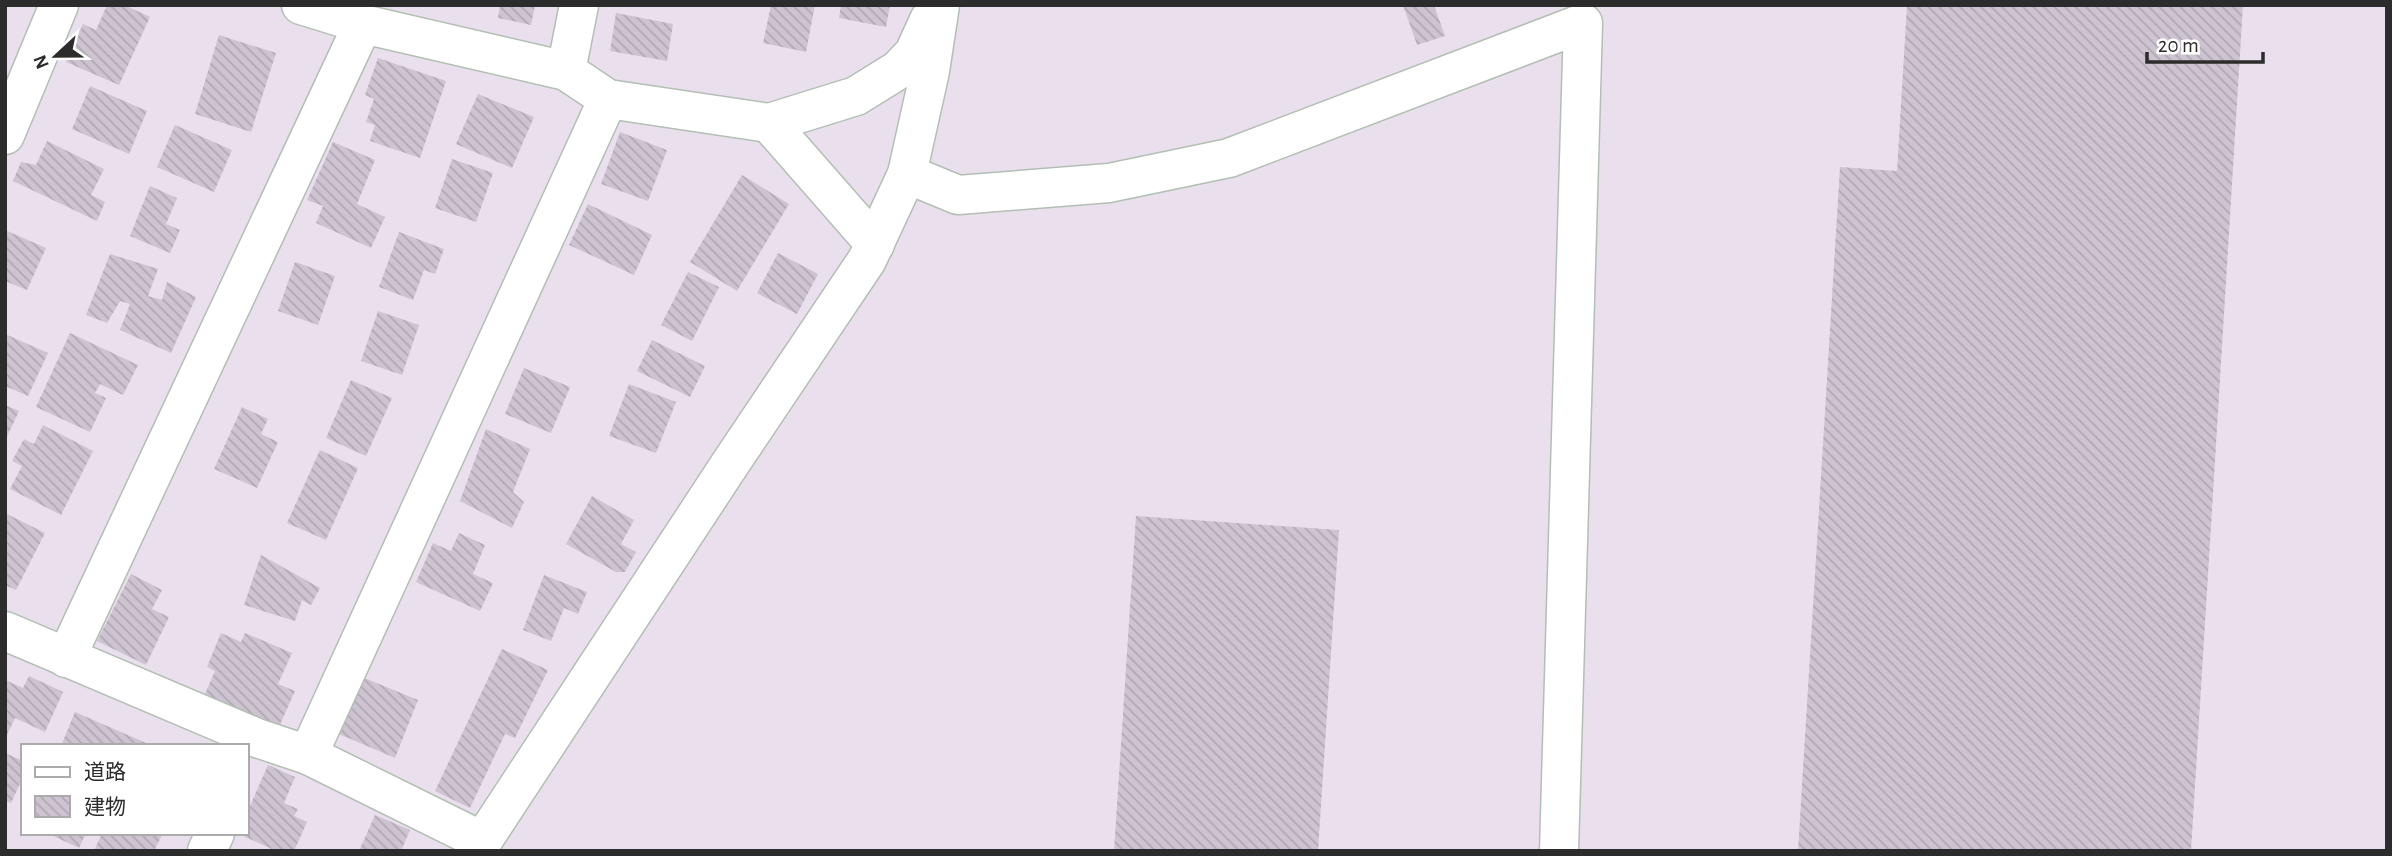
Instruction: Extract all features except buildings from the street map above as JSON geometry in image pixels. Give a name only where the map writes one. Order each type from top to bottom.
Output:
[{"type":"street","points":[[5,135],[59,5]]},
{"type":"street","points":[[301,5],[363,24],[566,71],[608,99],[769,123],[856,96],[898,70],[914,53],[938,5]]},
{"type":"street","points":[[566,71],[579,5]]},
{"type":"street","points":[[252,750],[308,755],[479,846],[867,260],[906,174],[930,71],[938,5]]},
{"type":"street","points":[[906,174],[958,195],[1109,183],[1229,158],[1583,23],[1559,851]]},
{"type":"street","points":[[66,658],[363,24]]},
{"type":"street","points":[[308,755],[608,99]]},
{"type":"street","points":[[769,123],[875,243]]},
{"type":"street","points":[[5,631],[66,658],[240,744]]},
{"type":"street","points":[[207,851],[214,835]]}]
